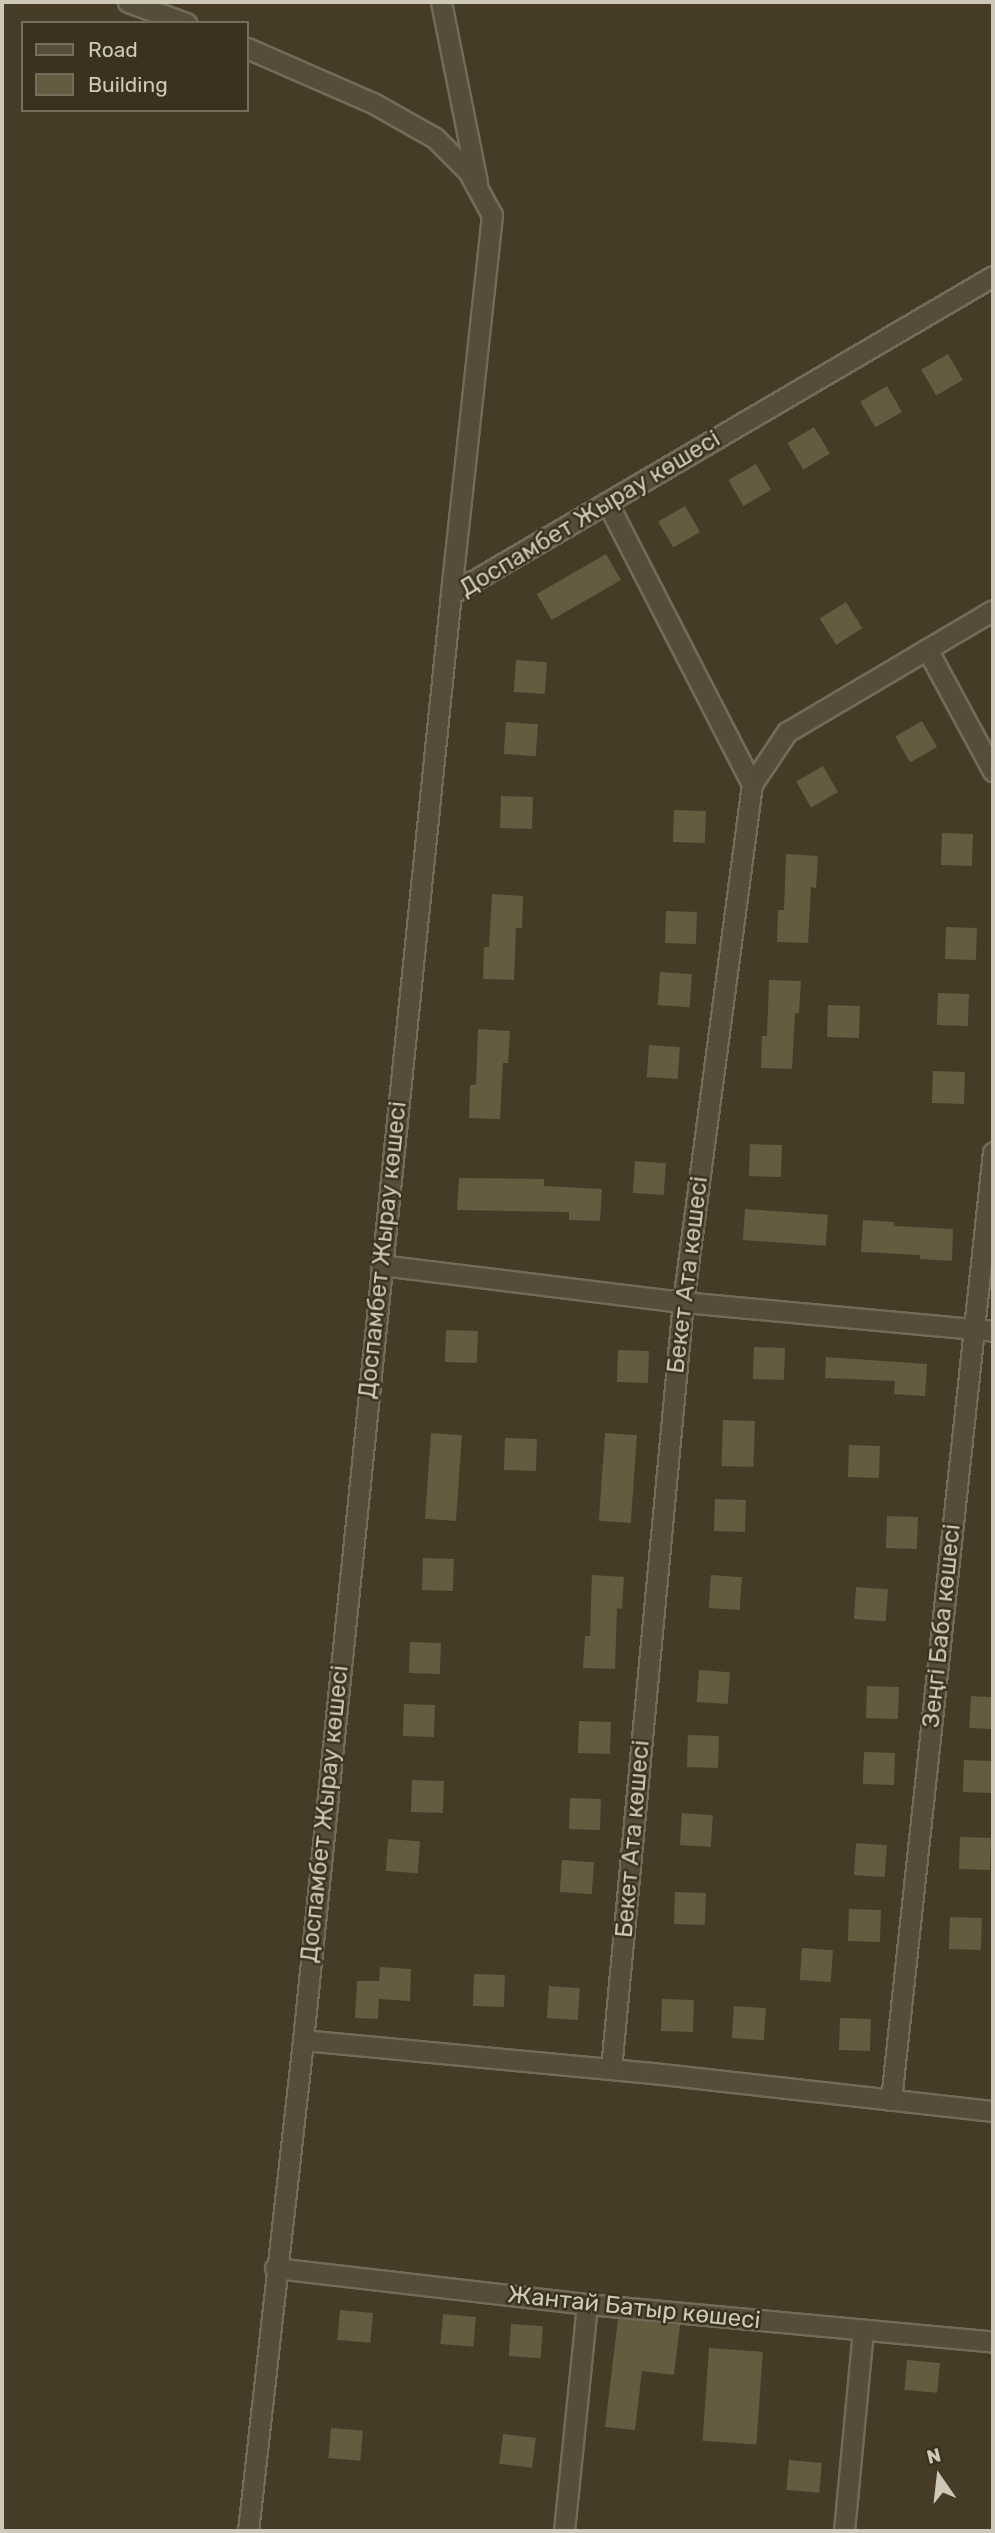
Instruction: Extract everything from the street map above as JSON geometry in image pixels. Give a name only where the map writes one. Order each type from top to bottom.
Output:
[{"type":"street","points":[[128,2],[180,21]]},
{"type":"street","points":[[442,2],[480,193]]},
{"type":"street","points":[[248,48],[373,103],[435,138],[468,172],[492,215],[451,594]]},
{"type":"street","name":"Доспамбет Жырау көшесі","points":[[248,2531],[275,2268],[303,2040],[451,594],[993,276]]},
{"type":"street","points":[[608,503],[752,784]]},
{"type":"street","name":"Бекет Ата көшесі","points":[[611,2069],[683,1302],[752,784],[787,732],[993,610]]},
{"type":"street","points":[[927,649],[993,771]]},
{"type":"street","name":"Зеңгі Баба көшесі","points":[[891,2100],[984,1330],[993,1152]]},
{"type":"street","points":[[381,1265],[683,1302],[984,1330]]},
{"type":"street","points":[[303,2040],[611,2069],[993,2111]]},
{"type":"street","name":"Жантай Батыр көшесі","points":[[275,2268],[587,2304],[993,2342]]},
{"type":"street","points":[[564,2531],[587,2304]]},
{"type":"street","points":[[844,2531],[863,2330]]},
{"type":"building","points":[[948,354],[963,380],[936,395],[921,370]]},
{"type":"building","points":[[887,386],[902,412],[875,427],[860,402]]},
{"type":"building","points":[[814,427],[830,454],[803,470],[787,443]]},
{"type":"building","points":[[756,464],[771,490],[743,506],[728,480]]},
{"type":"building","points":[[685,506],[700,532],[673,547],[658,522]]},
{"type":"building","points":[[606,554],[621,580],[552,620],[537,594]]},
{"type":"building","points":[[846,602],[862,628],[836,645],[820,618]]},
{"type":"building","points":[[516,660],[547,662],[545,694],[514,692]]},
{"type":"building","points":[[922,721],[937,747],[910,762],[895,736]]},
{"type":"building","points":[[506,722],[538,724],[536,756],[504,754]]},
{"type":"building","points":[[823,766],[838,792],[811,807],[796,782]]},
{"type":"building","points":[[501,796],[533,797],[532,829],[500,828]]},
{"type":"building","points":[[674,810],[706,811],[705,843],[673,842]]},
{"type":"building","points":[[942,833],[973,834],[972,866],[941,865]]},
{"type":"building","points":[[786,854],[818,856],[816,888],[811,887],[808,943],[777,942],[778,910],[784,910]]},
{"type":"building","points":[[492,894],[523,896],[522,928],[516,928],[514,980],[483,979],[484,947],[489,947]]},
{"type":"building","points":[[666,911],[697,912],[696,944],[665,943]]},
{"type":"building","points":[[946,927],[977,928],[976,960],[945,959]]},
{"type":"building","points":[[660,972],[692,974],[690,1007],[658,1005]]},
{"type":"building","points":[[769,980],[801,981],[799,1013],[795,1013],[792,1069],[761,1068],[762,1036],[767,1036]]},
{"type":"building","points":[[938,993],[969,994],[968,1026],[937,1025]]},
{"type":"building","points":[[828,1005],[860,1006],[859,1038],[827,1037]]},
{"type":"building","points":[[478,1029],[510,1031],[508,1063],[503,1063],[500,1119],[469,1118],[470,1085],[476,1085]]},
{"type":"building","points":[[649,1045],[680,1047],[678,1079],[647,1077]]},
{"type":"building","points":[[933,1071],[965,1072],[964,1104],[932,1103]]},
{"type":"building","points":[[750,1144],[782,1145],[781,1177],[749,1176]]},
{"type":"building","points":[[635,1161],[666,1163],[664,1195],[633,1193]]},
{"type":"building","points":[[459,1178],[544,1179],[544,1186],[602,1189],[600,1221],[569,1220],[569,1212],[457,1210]]},
{"type":"building","points":[[745,1209],[828,1215],[826,1246],[743,1240]]},
{"type":"building","points":[[863,1220],[894,1222],[894,1226],[953,1229],[952,1261],[920,1259],[920,1255],[861,1252]]},
{"type":"building","points":[[446,1330],[478,1331],[477,1363],[445,1362]]},
{"type":"building","points":[[754,1347],[785,1348],[784,1380],[753,1379]]},
{"type":"building","points":[[618,1350],[649,1351],[648,1383],[617,1382]]},
{"type":"building","points":[[826,1357],[927,1364],[925,1396],[894,1394],[895,1381],[825,1378]]},
{"type":"building","points":[[723,1420],[755,1421],[753,1467],[721,1466]]},
{"type":"building","points":[[431,1433],[462,1435],[456,1521],[425,1519]]},
{"type":"building","points":[[605,1433],[637,1435],[631,1523],[599,1521]]},
{"type":"building","points":[[505,1438],[537,1439],[536,1471],[504,1470]]},
{"type":"building","points":[[849,1445],[880,1446],[879,1478],[848,1477]]},
{"type":"building","points":[[715,1499],[746,1500],[745,1532],[714,1531]]},
{"type":"building","points":[[887,1516],[918,1517],[917,1549],[886,1548]]},
{"type":"building","points":[[423,1558],[454,1559],[453,1591],[422,1590]]},
{"type":"building","points":[[592,1575],[624,1577],[622,1609],[617,1608],[615,1669],[583,1668],[585,1636],[590,1636]]},
{"type":"building","points":[[711,1575],[742,1577],[740,1610],[709,1608]]},
{"type":"building","points":[[856,1587],[888,1589],[886,1621],[854,1619]]},
{"type":"building","points":[[410,1642],[441,1643],[440,1674],[409,1673]]},
{"type":"building","points":[[699,1670],[730,1672],[728,1704],[697,1702]]},
{"type":"building","points":[[867,1686],[899,1687],[898,1719],[866,1718]]},
{"type":"building","points":[[971,1696],[993,1697],[991,1729],[969,1728]]},
{"type":"building","points":[[404,1704],[435,1705],[434,1737],[403,1736]]},
{"type":"building","points":[[579,1721],[611,1722],[610,1754],[578,1753]]},
{"type":"building","points":[[688,1735],[719,1736],[718,1768],[687,1767]]},
{"type":"building","points":[[864,1752],[895,1753],[894,1785],[863,1784]]},
{"type":"building","points":[[964,1760],[993,1761],[992,1793],[963,1792]]},
{"type":"building","points":[[412,1780],[444,1781],[443,1813],[411,1812]]},
{"type":"building","points":[[570,1798],[601,1799],[600,1830],[569,1829]]},
{"type":"building","points":[[682,1813],[713,1815],[711,1847],[680,1845]]},
{"type":"building","points":[[960,1837],[991,1838],[990,1870],[959,1869]]},
{"type":"building","points":[[388,1839],[420,1841],[418,1873],[386,1871]]},
{"type":"building","points":[[856,1843],[887,1845],[885,1877],[854,1875]]},
{"type":"building","points":[[562,1860],[594,1862],[592,1894],[560,1892]]},
{"type":"building","points":[[675,1892],[706,1893],[705,1925],[674,1924]]},
{"type":"building","points":[[849,1909],[881,1910],[880,1942],[848,1941]]},
{"type":"building","points":[[950,1917],[982,1918],[981,1950],[949,1949]]},
{"type":"building","points":[[802,1948],[833,1950],[831,1982],[800,1980]]},
{"type":"building","points":[[380,1967],[411,1969],[410,2001],[379,1999],[378,2019],[355,2018],[357,1981],[379,1981]]},
{"type":"building","points":[[474,1974],[505,1975],[504,2007],[473,2006]]},
{"type":"building","points":[[549,1986],[580,1988],[578,2020],[547,2018]]},
{"type":"building","points":[[662,1999],[694,2000],[693,2032],[661,2031]]},
{"type":"building","points":[[734,2006],[766,2008],[764,2040],[732,2038]]},
{"type":"building","points":[[840,2018],[871,2019],[870,2051],[839,2050]]},
{"type":"building","points":[[340,2310],[373,2313],[370,2343],[337,2340]]},
{"type":"building","points":[[443,2314],[476,2317],[473,2347],[440,2344]]},
{"type":"building","points":[[618,2319],[680,2325],[674,2375],[642,2371],[635,2430],[605,2427]]},
{"type":"building","points":[[511,2324],[543,2326],[541,2358],[509,2356]]},
{"type":"building","points":[[709,2348],[763,2352],[756,2445],[703,2441]]},
{"type":"building","points":[[907,2360],[940,2363],[937,2393],[904,2390]]},
{"type":"building","points":[[331,2428],[363,2431],[360,2461],[328,2458]]},
{"type":"building","points":[[503,2434],[536,2438],[532,2468],[499,2464]]},
{"type":"building","points":[[789,2460],[822,2463],[819,2493],[786,2490]]}]
